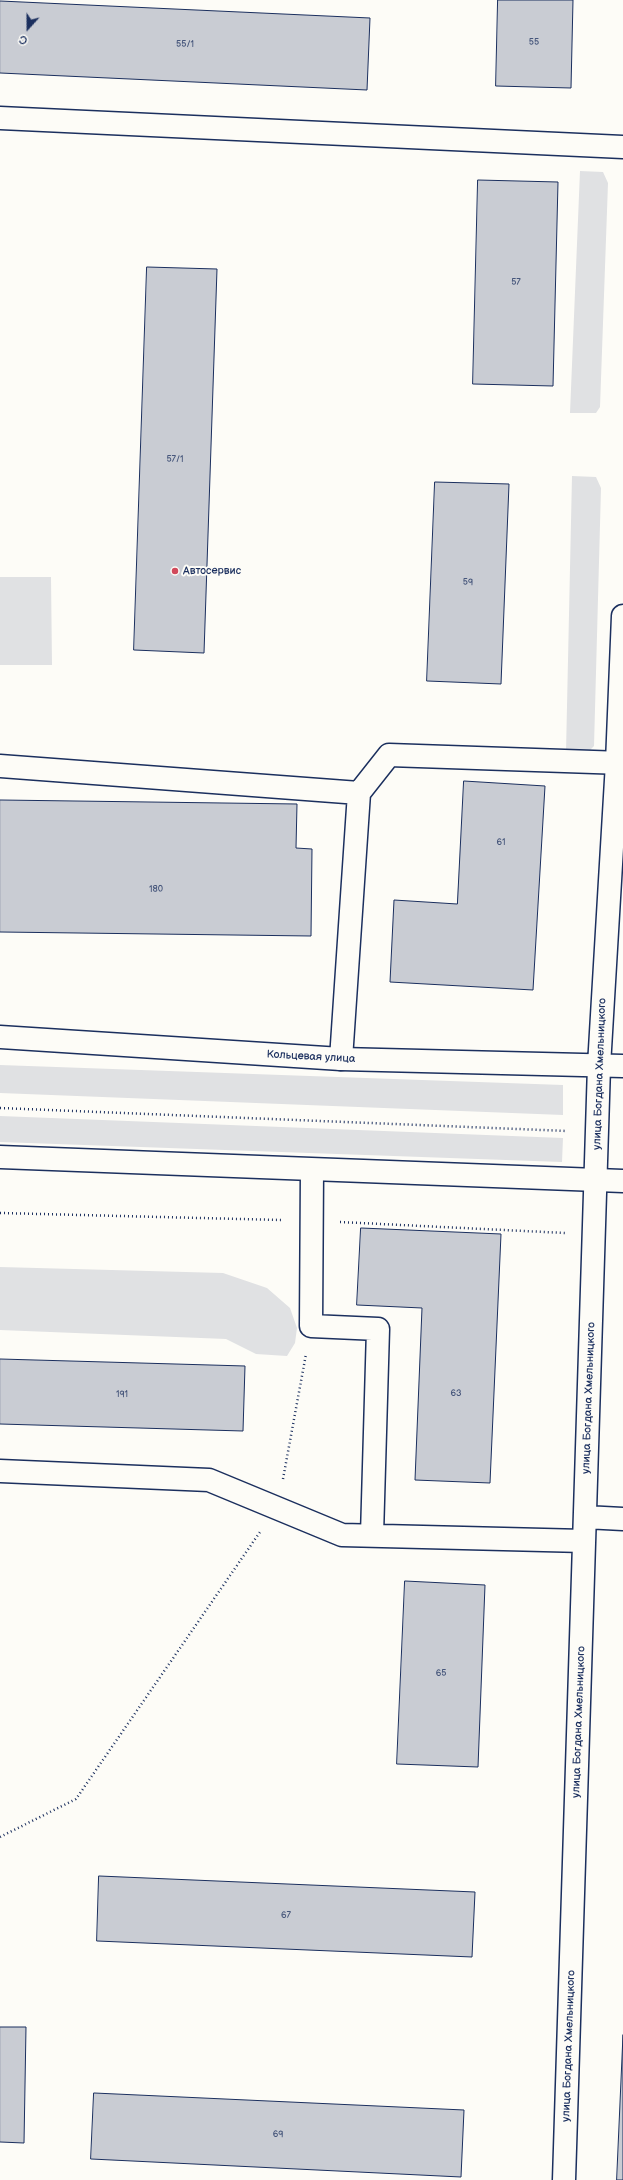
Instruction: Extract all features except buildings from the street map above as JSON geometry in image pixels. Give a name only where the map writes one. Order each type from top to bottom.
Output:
[{"type":"main road","points":[[0,118],[623,147]]},
{"type":"main road","name":"улица Богдана Хмельницкого","points":[[564,2180],[599,1066],[620,763],[623,616]]},
{"type":"main road","points":[[341,1059],[359,793],[389,755],[620,763]]},
{"type":"main road","points":[[0,766],[359,793]]},
{"type":"main road","name":"Кольцевая улица","points":[[0,1037],[341,1059],[623,1066]]},
{"type":"main road","points":[[0,1157],[623,1181]]},
{"type":"main road","points":[[312,1170],[311,1326],[378,1329],[372,1535]]},
{"type":"main road","points":[[0,1471],[209,1480],[342,1535],[584,1541]]},
{"type":"main road","points":[[585,1517],[623,1518]]},
{"type":"path","points":[[0,1108],[597,1132]]},
{"type":"path","points":[[0,1837],[76,1799],[277,1508],[311,1326]]},
{"type":"shaded area","points":[[580,171],[603,172],[608,183],[600,407],[596,413],[570,413]]},
{"type":"shaded area","points":[[572,476],[596,477],[601,488],[594,746],[588,752],[566,752]]},
{"type":"shaded area","points":[[0,577],[51,577],[52,665],[0,665]]},
{"type":"shaded area","points":[[0,1065],[563,1085],[563,1115],[0,1093]]},
{"type":"shaded area","points":[[0,1116],[563,1138],[562,1162],[0,1142]]},
{"type":"shaded area","points":[[0,1267],[223,1273],[267,1288],[290,1308],[297,1328],[295,1343],[287,1356],[256,1354],[226,1339],[0,1330]]},
{"type":"place","name":"Автосервис","points":[[175,571]]}]
